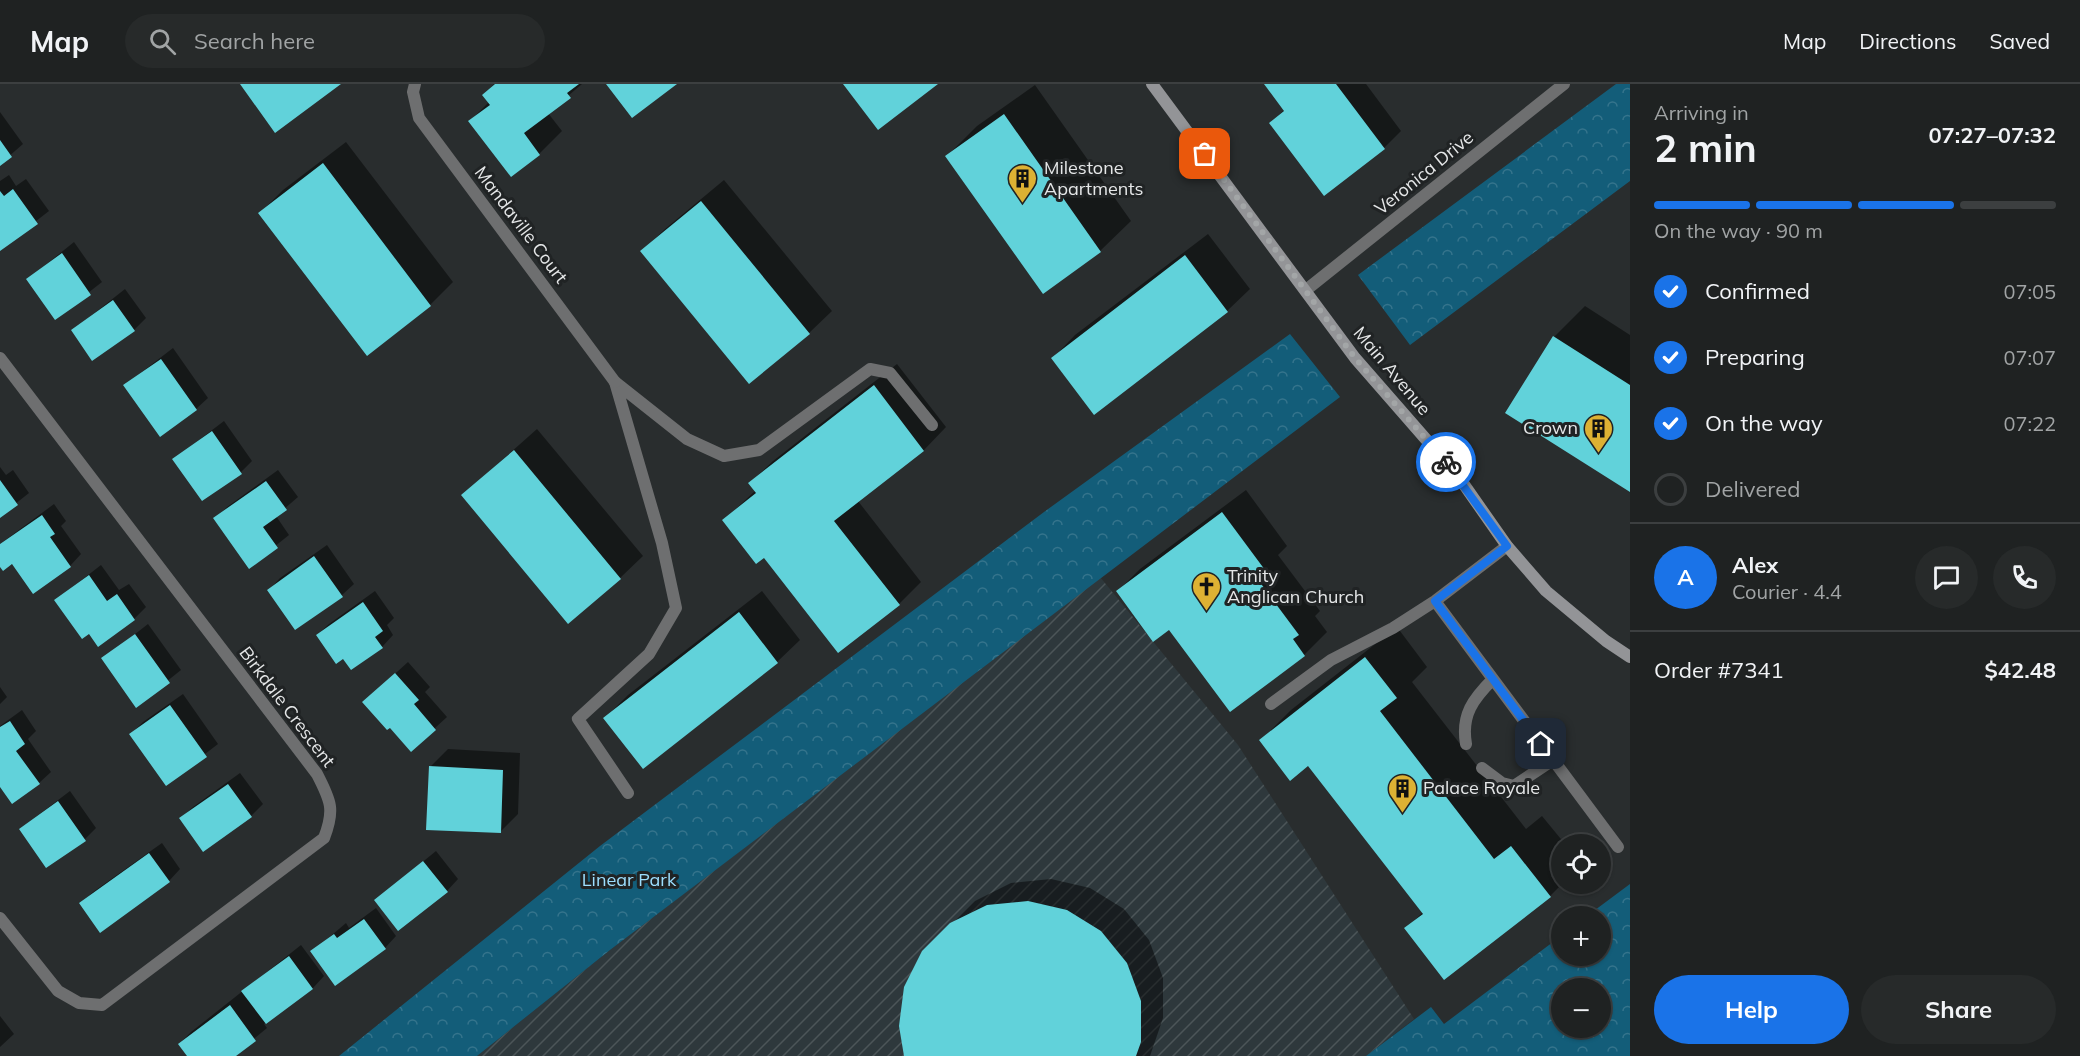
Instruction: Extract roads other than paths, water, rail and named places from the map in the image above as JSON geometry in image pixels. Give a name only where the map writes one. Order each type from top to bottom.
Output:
[{"type":"street","name":"Mandaville Court","points":[[415,84],[413,92],[419,118],[615,382]]},
{"type":"street","name":"Main Avenue","points":[[1152,84],[1355,358],[1458,476],[1507,546],[1546,591],[1606,642],[1630,657]]},
{"type":"street","name":"Veronica Drive","points":[[1306,290],[1564,84]]},
{"type":"street","name":"Birkdale Crescent","points":[[0,358],[317,774],[330,800],[331,820],[324,838],[102,1005],[79,1003],[58,991],[0,918]]},
{"type":"street","points":[[615,382],[687,439],[724,456],[759,450],[870,369],[890,373],[932,425]]},
{"type":"street","points":[[615,382],[662,543],[676,608],[649,654],[578,719],[628,793]]},
{"type":"street","points":[[1271,704],[1331,660],[1393,628],[1435,601],[1507,546]]},
{"type":"street","points":[[1435,601],[1618,847]]},
{"type":"street","points":[[1466,744],[1463,729],[1466,715],[1473,699],[1493,679]]},
{"type":"street","points":[[1482,768],[1502,783],[1514,786],[1553,760]]},
{"type":"place","name":"Milestone Apartments","points":[[1023,204]]},
{"type":"place","name":"Crown","points":[[1599,454]]},
{"type":"place","name":"Trinity Anglican Church","points":[[1206,612]]},
{"type":"place","name":"Palace Royale","points":[[1402,814]]},
{"type":"park label","name":"Linear Park","points":[[629,880]]}]
